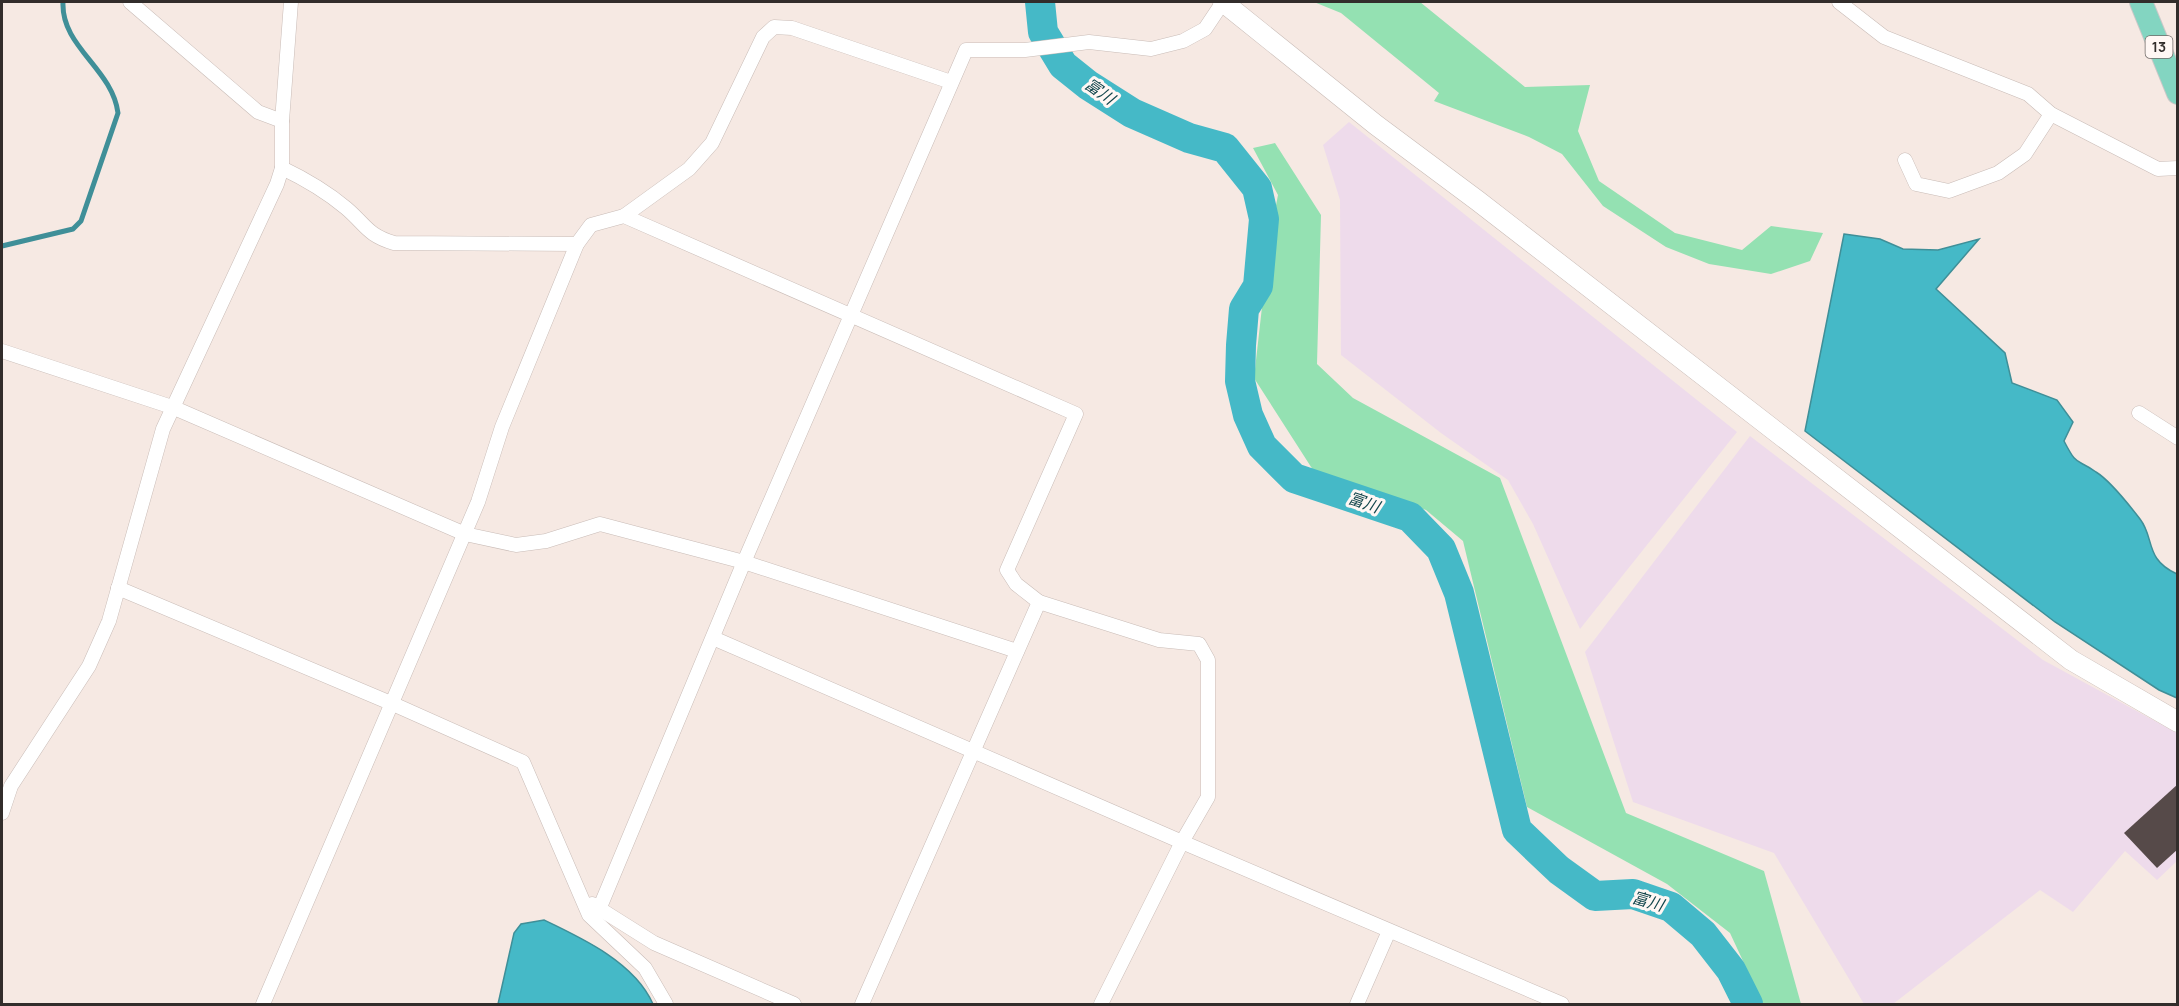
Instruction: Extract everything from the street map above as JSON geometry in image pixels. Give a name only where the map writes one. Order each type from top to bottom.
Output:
[{"type":"main road","name":"13","points":[[2141,2],[2178,93]]},
{"type":"street","points":[[130,2],[258,112],[282,121]]},
{"type":"street","points":[[2,813],[11,786],[28,756],[62,711],[89,666],[109,621],[149,473],[171,407],[282,168],[282,121],[291,2]]},
{"type":"street","points":[[600,907],[744,562],[966,50],[1025,50],[1089,42],[1151,49],[1183,41],[1205,29],[1222,2],[1376,125],[1478,201],[2071,660],[2178,722]]},
{"type":"street","points":[[1839,2],[1884,37],[2028,94],[2051,114],[2158,169],[2178,168]]},
{"type":"street","points":[[264,1005],[465,534],[502,427],[577,244],[591,225],[624,216],[689,169],[712,143],[763,37],[774,27],[792,28],[951,82]]},
{"type":"street","points":[[1905,160],[1916,184],[1949,191],[1970,185],[1998,173],[2025,154],[2051,114]]},
{"type":"street","points":[[282,168],[305,179],[346,208],[375,237],[394,243],[577,244]]},
{"type":"street","points":[[624,216],[1076,414],[1007,570],[1016,584],[1039,602],[1159,639],[1199,644],[1208,660],[1208,797],[1182,842],[1101,1005]]},
{"type":"street","points":[[2,351],[171,407],[465,534],[516,545],[546,541],[600,524],[744,562],[1017,651]]},
{"type":"street","points":[[2139,413],[2178,438]]},
{"type":"street","points":[[118,588],[393,704],[523,762],[589,915],[645,968],[666,1005]]},
{"type":"street","points":[[862,1005],[1039,602]]},
{"type":"street","points":[[713,638],[1562,1005]]},
{"type":"street","points":[[584,901],[600,907],[654,944],[794,1005]]},
{"type":"street","points":[[1357,1005],[1389,931]]},
{"type":"shaded area","points":[[1349,122],[1737,432],[1580,629],[1533,524],[1508,480],[1441,433],[1341,355],[1340,200],[1323,145]]},
{"type":"shaded area","points":[[1750,436],[2043,660],[2177,733],[2177,861],[2157,880],[2125,851],[2073,912],[2040,890],[1893,1004],[1864,1004],[1774,853],[1633,802],[1585,652]]},
{"type":"green space","points":[[1314,2],[1420,2],[1525,87],[1590,85],[1578,131],[1599,181],[1675,233],[1742,250],[1771,226],[1823,233],[1810,261],[1771,274],[1709,264],[1666,247],[1603,206],[1562,154],[1529,137],[1434,101],[1439,93],[1341,13]]},
{"type":"green space","points":[[1275,143],[1321,215],[1317,364],[1353,398],[1500,478],[1626,813],[1764,871],[1801,1004],[1763,1004],[1730,933],[1667,884],[1527,807],[1463,541],[1426,510],[1313,470],[1254,378],[1270,236],[1278,195],[1253,148]]},
{"type":"water","points":[[1844,234],[1880,239],[1903,249],[1938,250],[1979,239],[1936,289],[2005,353],[2012,383],[2057,400],[2073,422],[2064,441],[2072,455],[2077,461],[2101,476],[2119,494],[2145,526],[2159,562],[2177,574],[2177,698],[2159,690],[2055,622],[1805,431]]},
{"type":"water","points":[[544,920],[591,944],[621,964],[645,989],[653,1004],[498,1004],[514,933],[521,924]]},
{"type":"building","points":[[2178,784],[2178,849],[2157,868],[2124,833]]},
{"type":"waterway","points":[[2,246],[73,229],[81,221],[118,113],[107,83],[70,32],[63,2]]},
{"type":"waterway","name":"富川","points":[[1040,2],[1043,32],[1063,65],[1088,85],[1132,113],[1189,138],[1225,148],[1257,188],[1264,219],[1258,286],[1244,309],[1241,345],[1240,381],[1248,415],[1262,446],[1294,478],[1410,517],[1441,549],[1459,593],[1517,830],[1559,870],[1595,896],[1633,894],[1671,907],[1703,934],[1731,970],[1748,1004]]}]
